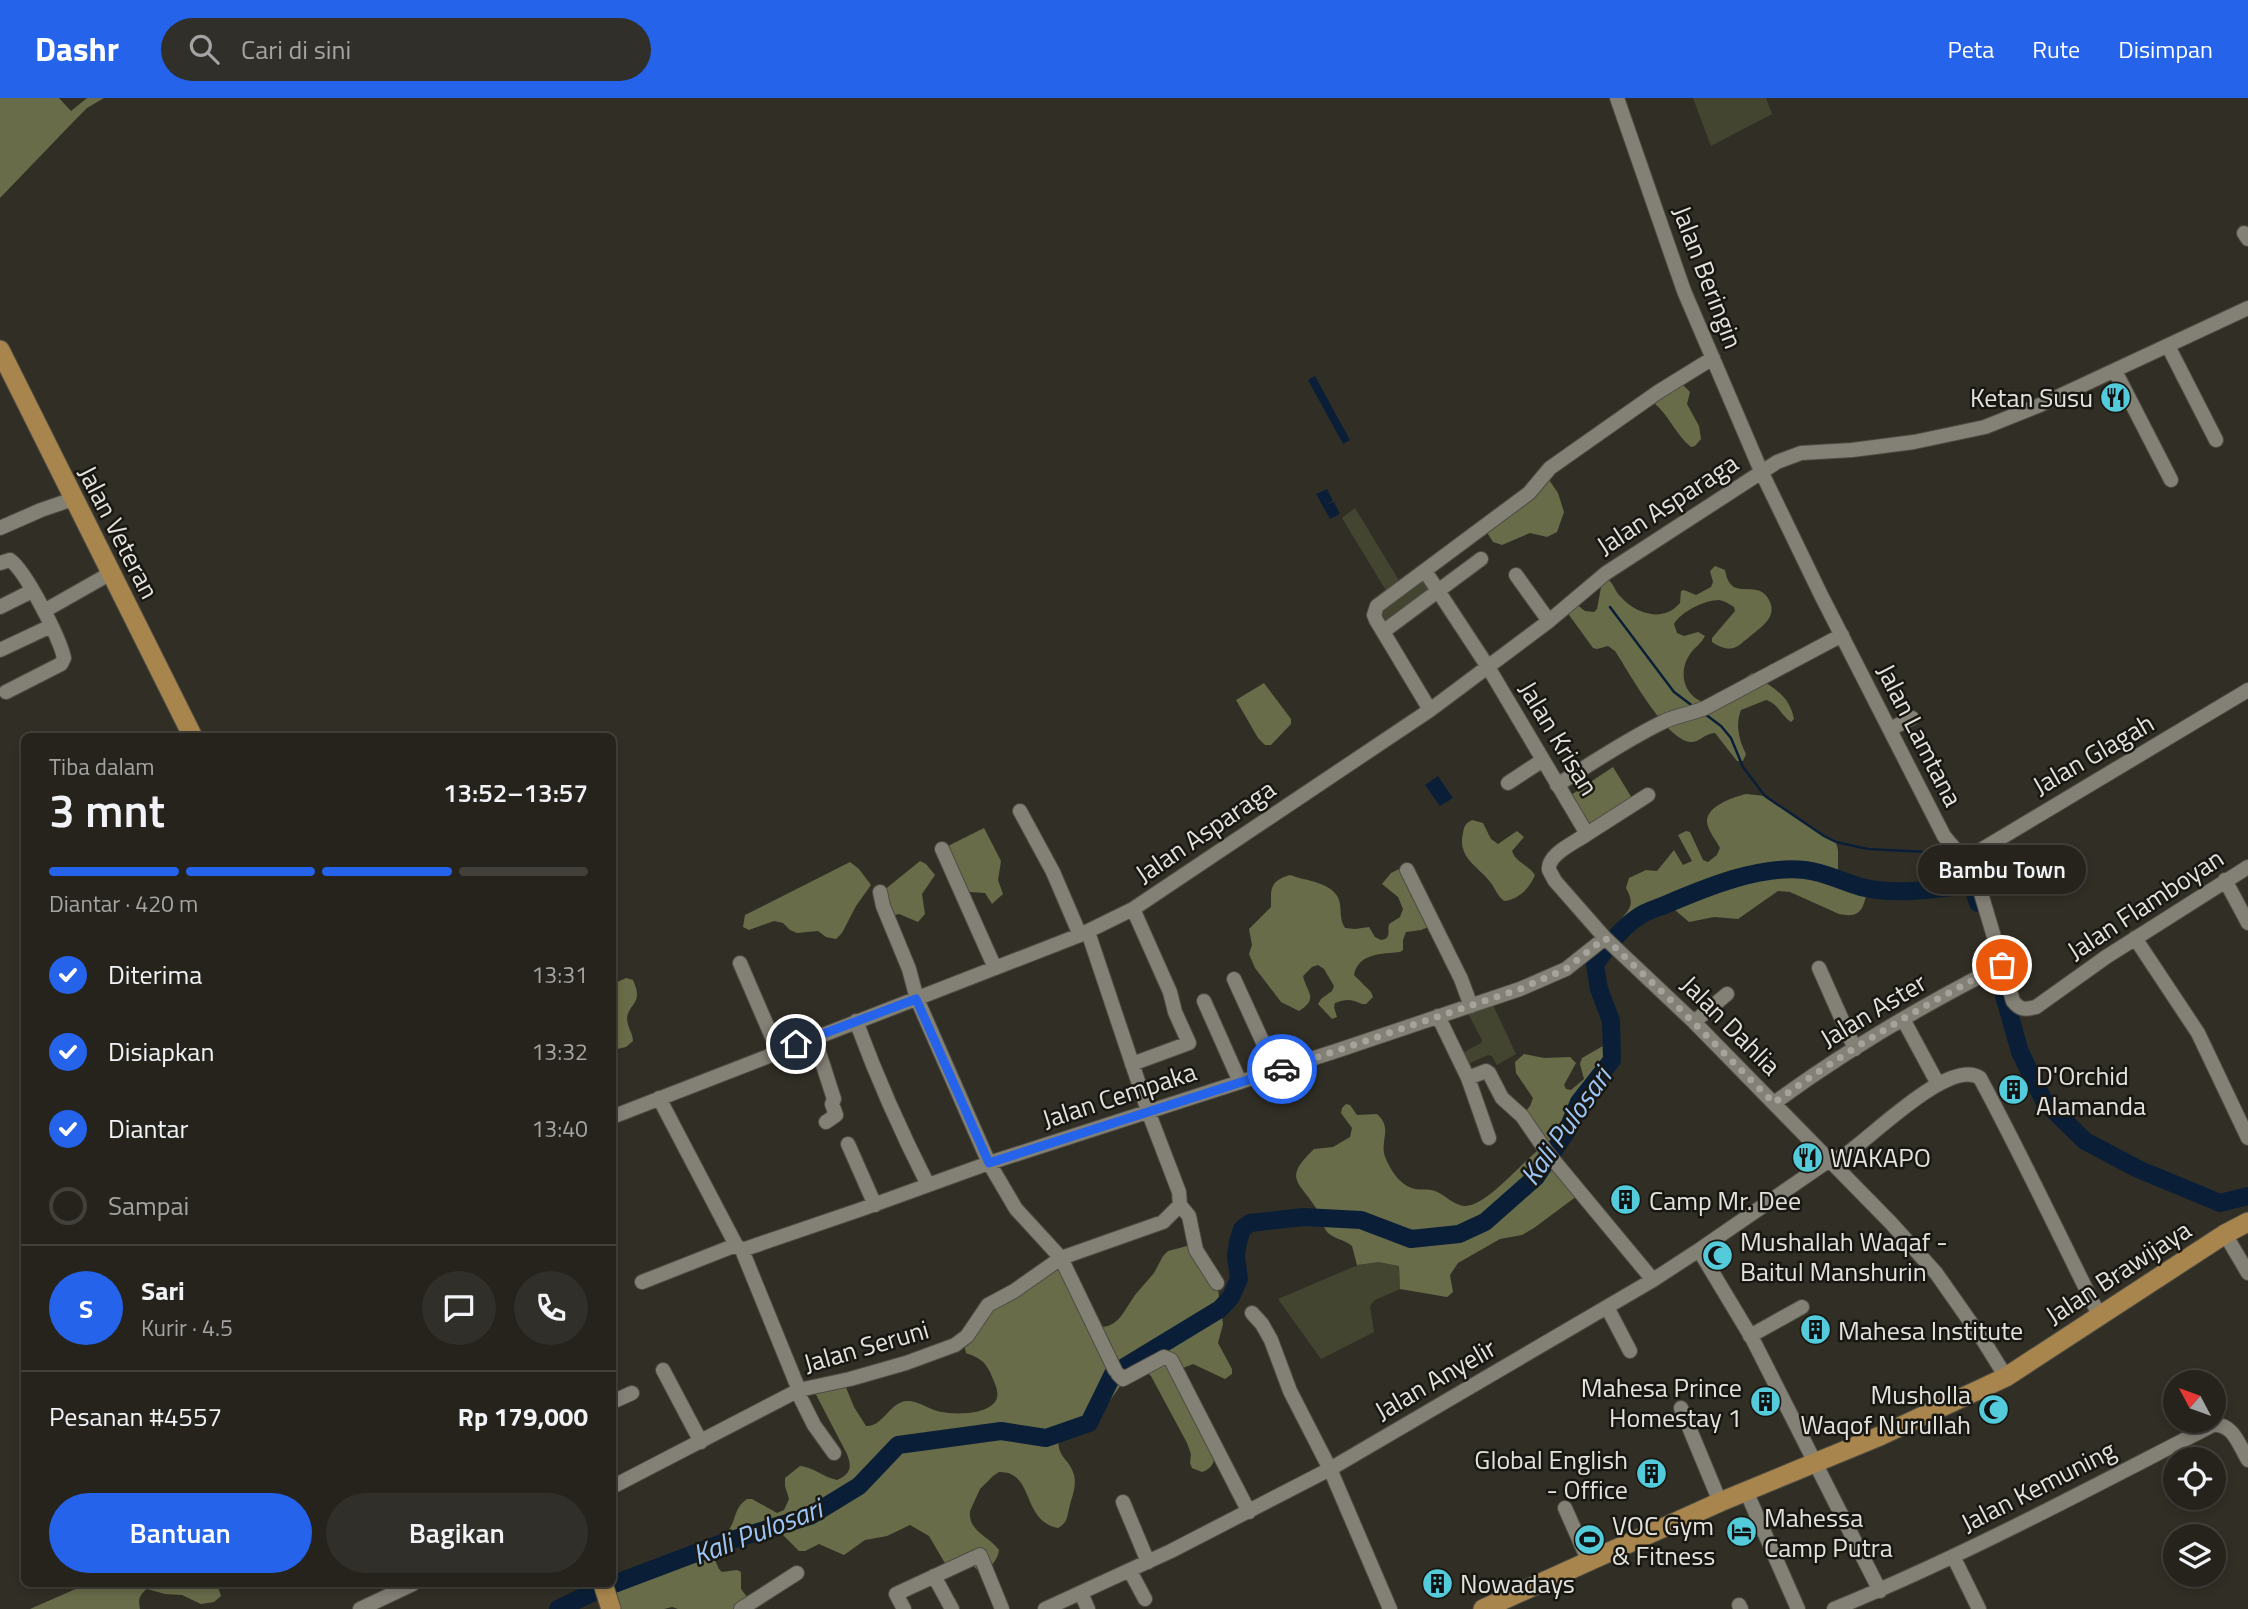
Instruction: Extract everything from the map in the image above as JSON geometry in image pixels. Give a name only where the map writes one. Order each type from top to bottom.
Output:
[{"type":"main road","name":"Jalan Veteran","points":[[0,350],[191,733]]},
{"type":"main road","name":"Jalan Brawijaya","points":[[1482,1609],[1720,1502],[1880,1436],[2006,1377],[2225,1234],[2248,1222]]},
{"type":"street","name":"Jalan Beringin","points":[[1617,98],[1684,291],[1761,471]]},
{"type":"street","name":"Jalan Asparaga","points":[[616,1115],[1084,933],[1133,909],[1430,710],[1549,621],[1605,573],[1777,461],[1801,453],[1864,449],[1968,432],[2008,419],[2248,308]]},
{"type":"street","points":[[2168,346],[2216,440]]},
{"type":"street","points":[[1430,710],[1374,615],[1377,606],[1528,493],[1550,468],[1658,392],[1713,358]]},
{"type":"street","points":[[2115,371],[2171,480]]},
{"type":"street","name":"Jalan Lamtana","points":[[1761,471],[1944,836],[1975,873],[2013,1001],[2026,1010],[2036,1007]]},
{"type":"street","points":[[0,528],[73,499]]},
{"type":"street","points":[[1384,631],[1481,559]]},
{"type":"street","points":[[0,563],[10,560],[13,562],[44,611],[64,658],[61,664],[6,692]]},
{"type":"street","name":"Jalan Krisan","points":[[1424,571],[1488,667],[1587,835]]},
{"type":"street","points":[[44,611],[111,573]]},
{"type":"street","points":[[1517,575],[1549,621]]},
{"type":"street","points":[[0,607],[32,591]]},
{"type":"street","points":[[0,650],[51,626]]},
{"type":"street","points":[[1557,785],[1664,721],[1700,710],[1842,635]]},
{"type":"street","name":"Jalan Glagah","points":[[1964,860],[2248,690]]},
{"type":"street","points":[[1890,729],[1912,718]]},
{"type":"street","points":[[1508,783],[1543,760]]},
{"type":"street","name":"Jalan Krisan","points":[[1611,943],[1555,881],[1549,871],[1550,863],[1558,854],[1648,795]]},
{"type":"street","points":[[1020,811],[1084,933],[1179,1198],[1189,1216],[1196,1250],[1217,1283]]},
{"type":"street","points":[[942,849],[995,968]]},
{"type":"street","name":"Jalan Flamboyan","points":[[2036,1007],[2135,938],[2248,866]]},
{"type":"street","points":[[1407,870],[1461,979],[1471,1006]]},
{"type":"street","points":[[2225,880],[2248,923]]},
{"type":"street","points":[[880,892],[883,906],[909,969],[916,999],[989,1163],[1016,1209],[1061,1258],[1116,1372],[1123,1379],[1157,1359],[1164,1357],[1171,1360],[1248,1511]]},
{"type":"street","points":[[1132,1064],[1189,1042],[1133,909]]},
{"type":"street","points":[[2135,938],[2198,1033],[2248,1138]]},
{"type":"street","name":"Jalan Cempaka","points":[[642,1282],[739,1247],[875,1205],[989,1163],[1520,989],[1558,973],[1611,943]]},
{"type":"street","name":"Jalan Dahlia","points":[[1611,943],[1830,1159],[1936,1273],[2006,1377]]},
{"type":"street","points":[[740,963],[778,1051]]},
{"type":"street","name":"Jalan Aster","points":[[1774,1103],[1855,1049],[2002,965]]},
{"type":"street","points":[[1819,968],[1855,1049]]},
{"type":"street","points":[[1234,979],[1276,1071]]},
{"type":"street","points":[[1694,1022],[1727,994]]},
{"type":"street","points":[[1204,1001],[1240,1082]]},
{"type":"street","points":[[1438,1016],[1468,1078],[1489,1138]]},
{"type":"street","points":[[1903,1020],[1938,1084]]},
{"type":"street","points":[[856,1021],[876,1076],[928,1185]]},
{"type":"street","points":[[814,1037],[834,1099],[832,1104],[836,1115],[826,1122]]},
{"type":"street","points":[[1468,1078],[1486,1071],[1489,1073],[1502,1098],[1522,1116],[1550,1156],[1653,1280]]},
{"type":"street","name":"Jalan Anyelir","points":[[1045,1609],[1130,1571],[1329,1469],[1607,1307],[1699,1250],[1830,1159],[1844,1156],[1905,1107],[1938,1084],[1955,1076],[1968,1073],[1980,1078],[2021,1154],[2100,1317]]},
{"type":"street","points":[[659,1098],[739,1247],[798,1390],[814,1424],[834,1453]]},
{"type":"street","points":[[848,1144],[875,1205]]},
{"type":"street","name":"Jalan Seruni","points":[[616,1485],[798,1390],[906,1363],[954,1345],[967,1336],[988,1305],[1014,1291],[1061,1258],[1163,1222],[1179,1198]]},
{"type":"street","points":[[2225,1234],[2248,1273]]},
{"type":"street","points":[[1699,1250],[1751,1336],[1880,1591]]},
{"type":"street","points":[[1607,1307],[1630,1351]]},
{"type":"street","points":[[1751,1336],[1802,1307]]},
{"type":"street","points":[[1252,1313],[1271,1340],[1290,1391],[1329,1469],[1390,1609]]},
{"type":"street","points":[[663,1370],[701,1442]]},
{"type":"street","points":[[616,1400],[632,1393]]},
{"type":"street","points":[[1681,1408],[1720,1502]]},
{"type":"street","name":"Jalan Kemuning","points":[[1833,1609],[1880,1591],[1953,1556],[2213,1425],[2220,1424],[2231,1430],[2248,1460]]},
{"type":"street","points":[[1746,1491],[1798,1609]]},
{"type":"street","points":[[1122,1502],[1148,1562]]},
{"type":"street","points":[[1565,1508],[1589,1562]]},
{"type":"street","points":[[904,1609],[897,1594],[980,1555],[1002,1609]]},
{"type":"street","points":[[1953,1556],[1979,1609]]},
{"type":"street","points":[[1130,1571],[1145,1599]]},
{"type":"street","points":[[741,1609],[797,1573]]},
{"type":"street","points":[[934,1576],[952,1609]]},
{"type":"street","points":[[360,1609],[407,1587]]},
{"type":"street","points":[[1081,1593],[1088,1609]]},
{"type":"green space","points":[[0,98],[59,98],[71,111],[87,98],[104,98],[87,108],[0,198]]},
{"type":"green space","points":[[1693,98],[1766,98],[1772,114],[1711,146]]},
{"type":"green space","points":[[1678,380],[1690,392],[1687,404],[1699,426],[1701,439],[1691,447],[1653,402]]},
{"type":"green space","points":[[1545,474],[1558,493],[1564,512],[1557,532],[1547,537],[1530,533],[1502,545],[1493,542],[1483,526]]},
{"type":"green space","points":[[1355,508],[1403,587],[1425,571],[1437,591],[1384,631],[1376,620],[1390,597],[1342,518]]},
{"type":"green space","points":[[1715,566],[1725,570],[1728,580],[1738,589],[1764,593],[1769,600],[1771,612],[1761,627],[1739,646],[1730,648],[1712,642],[1712,638],[1735,611],[1734,607],[1721,600],[1713,601],[1700,604],[1682,615],[1674,624],[1677,633],[1684,636],[1698,632],[1705,636],[1686,661],[1684,682],[1687,688],[1696,699],[1703,702],[1752,673],[1784,697],[1794,719],[1791,722],[1774,704],[1766,700],[1741,710],[1738,727],[1746,754],[1743,761],[1737,761],[1715,733],[1690,742],[1680,738],[1648,703],[1615,651],[1608,646],[1593,648],[1564,608],[1576,604],[1585,611],[1594,612],[1597,609],[1602,582],[1608,579],[1619,595],[1634,608],[1650,614],[1666,613],[1680,603],[1681,591],[1696,595],[1711,587],[1713,582],[1710,571]]},
{"type":"green space","points":[[1264,683],[1291,719],[1291,724],[1271,745],[1265,745],[1258,738],[1236,700]]},
{"type":"green space","points":[[1613,767],[1635,803],[1587,834],[1565,799]]},
{"type":"green space","points":[[1746,794],[1765,796],[1836,842],[1838,878],[1868,888],[1861,910],[1853,915],[1839,914],[1790,892],[1778,891],[1738,919],[1714,917],[1689,922],[1670,908],[1660,911],[1629,931],[1619,930],[1618,923],[1631,903],[1626,888],[1629,878],[1646,870],[1657,871],[1674,850],[1683,865],[1692,861],[1678,835],[1686,831],[1690,832],[1703,860],[1708,862],[1717,855],[1720,848],[1709,829],[1708,816],[1722,803]]},
{"type":"green space","points":[[1472,820],[1483,823],[1491,839],[1498,844],[1517,831],[1524,837],[1512,851],[1535,875],[1527,889],[1519,896],[1504,901],[1466,855],[1462,842],[1463,831]]},
{"type":"green space","points":[[984,828],[1001,861],[998,880],[1003,894],[992,904],[985,893],[970,892],[959,884],[942,849]]},
{"type":"green space","points":[[920,861],[935,875],[922,894],[925,914],[918,922],[899,914],[887,917],[883,891]]},
{"type":"green space","points":[[850,862],[871,885],[836,939],[826,937],[818,931],[797,933],[783,923],[774,921],[749,930],[743,927],[745,915]]},
{"type":"green space","points":[[1405,866],[1420,881],[1431,926],[1406,932],[1403,950],[1400,952],[1379,954],[1360,962],[1354,975],[1373,997],[1366,1004],[1349,1000],[1335,1003],[1337,1017],[1332,1019],[1318,1004],[1334,986],[1324,969],[1318,965],[1303,976],[1310,995],[1305,1006],[1299,1011],[1281,1002],[1255,968],[1249,954],[1252,945],[1249,929],[1271,907],[1271,891],[1275,883],[1290,875],[1331,889],[1339,900],[1345,928],[1369,927],[1375,937],[1381,940],[1388,936],[1389,924],[1400,917],[1403,909],[1398,897],[1382,884],[1391,873]]},
{"type":"green space","points":[[626,978],[633,980],[637,994],[627,1018],[633,1041],[626,1047],[616,1049],[616,983]]},
{"type":"green space","points":[[1490,999],[1516,1054],[1497,1065],[1492,1056],[1488,1055],[1462,1067],[1457,1056],[1482,1040],[1465,1008]]},
{"type":"green space","points":[[1603,1046],[1612,1049],[1612,1060],[1579,1102],[1560,1142],[1544,1141],[1525,1112],[1533,1098],[1516,1073],[1515,1062],[1524,1054],[1544,1058],[1570,1057],[1576,1063],[1564,1085],[1571,1090],[1584,1079],[1580,1064],[1582,1058]]},
{"type":"green space","points":[[1346,1104],[1350,1105],[1357,1115],[1377,1114],[1382,1120],[1386,1159],[1397,1177],[1405,1185],[1415,1189],[1436,1191],[1460,1205],[1473,1204],[1492,1192],[1537,1151],[1546,1151],[1581,1193],[1522,1235],[1500,1239],[1458,1263],[1450,1275],[1453,1292],[1447,1297],[1400,1289],[1399,1266],[1378,1262],[1357,1265],[1352,1246],[1328,1233],[1297,1179],[1299,1167],[1314,1149],[1333,1147],[1350,1137],[1352,1128],[1341,1113]]},
{"type":"green space","points":[[1187,1246],[1196,1250],[1217,1283],[1223,1324],[1218,1343],[1232,1374],[1225,1379],[1193,1364],[1183,1368],[1178,1374],[1214,1455],[1213,1464],[1207,1469],[1202,1472],[1192,1468],[1187,1443],[1151,1376],[1145,1371],[1128,1375],[1106,1406],[1089,1423],[1059,1434],[1059,1448],[1072,1469],[1075,1480],[1067,1518],[1061,1526],[1058,1528],[1046,1524],[1038,1516],[1024,1487],[1010,1474],[999,1472],[980,1489],[970,1511],[970,1518],[975,1529],[999,1550],[993,1563],[981,1573],[971,1564],[946,1565],[929,1536],[910,1525],[887,1536],[865,1540],[844,1555],[819,1544],[799,1551],[783,1535],[767,1529],[725,1542],[714,1558],[722,1572],[741,1572],[741,1589],[751,1602],[741,1609],[611,1609],[604,1587],[616,1587],[616,1583],[683,1558],[727,1532],[739,1506],[747,1499],[752,1499],[777,1513],[784,1510],[789,1499],[785,1478],[800,1466],[837,1480],[848,1473],[850,1463],[847,1454],[812,1387],[843,1380],[854,1407],[866,1426],[877,1423],[895,1406],[906,1401],[951,1413],[970,1413],[987,1408],[997,1398],[995,1385],[986,1365],[966,1353],[964,1344],[983,1312],[1061,1258],[1102,1327],[1108,1326],[1122,1315],[1168,1251]]},
{"type":"green space","points":[[1365,1262],[1399,1266],[1400,1289],[1375,1300],[1370,1306],[1374,1332],[1321,1359],[1278,1299]]},
{"type":"green space","points":[[80,1587],[218,1587],[221,1596],[214,1602],[201,1604],[182,1595],[147,1589],[140,1598],[140,1609],[30,1609]]},
{"type":"water","points":[[1315,376],[1350,440],[1343,444],[1308,380]]},
{"type":"water","points":[[1327,489],[1333,501],[1325,505],[1334,502],[1340,514],[1330,519],[1316,494]]},
{"type":"water","points":[[1438,776],[1453,798],[1440,806],[1425,785]]},
{"type":"waterway","points":[[1610,607],[1674,692],[1694,707]]},
{"type":"waterway","points":[[1705,714],[1731,738],[1743,767],[1765,796],[1824,836],[1836,842],[1868,849],[1946,853],[1959,864]]},
{"type":"waterway","name":"Kali Pulosari","points":[[616,1583],[725,1542],[810,1516],[859,1486],[898,1445],[1001,1431],[1046,1438],[1089,1423],[1113,1374],[1220,1309],[1231,1297],[1239,1279],[1236,1256],[1238,1242],[1242,1229],[1250,1223],[1304,1217],[1361,1220],[1411,1239],[1459,1234],[1485,1222],[1536,1177],[1567,1131],[1579,1102],[1612,1060],[1611,1021],[1599,989],[1595,965],[1620,933],[1645,913],[1734,879],[1788,869],[1812,871],[1875,890],[1917,891],[1972,884],[1978,903]]},
{"type":"waterway","name":"Kali Pulosari","points":[[1998,974],[2020,1052],[2044,1101],[2085,1141],[2138,1169],[2220,1203],[2248,1196]]},
{"type":"waterway","name":"Kali Pulosari","points":[[558,1609],[606,1587]]},
{"type":"way so far","points":[[1282,1069],[1550,977],[1578,961],[1605,938],[1774,1103],[1817,1072],[1878,1035],[2002,965]]},
{"type":"place","name":"Ketan Susu","points":[[2116,397]]},
{"type":"place","name":"Bambu Town","points":[[2002,965]]},
{"type":"place","name":"D'Orchid Alamanda","points":[[2013,1090]]},
{"type":"place","name":"WAKAPO","points":[[1807,1157]]},
{"type":"place","name":"Camp Mr. Dee","points":[[1626,1200]]},
{"type":"place","name":"Mushallah Waqaf - Baitul Manshurin","points":[[1717,1256]]},
{"type":"place","name":"Mahesa Institute","points":[[1815,1330]]},
{"type":"place","name":"Mahesa Prince Homestay 1","points":[[1765,1402]]},
{"type":"place","name":"Musholla Waqof Nurullah","points":[[1994,1409]]},
{"type":"place","name":"Global English - Office","points":[[1651,1474]]},
{"type":"place","name":"Mahessa Camp Putra","points":[[1741,1532]]},
{"type":"place","name":"VOC Gym & Fitness","points":[[1589,1540]]},
{"type":"place","name":"Nowadays","points":[[1437,1583]]},
{"type":"route","points":[[796,1044],[916,999],[989,1163],[1282,1069]]}]
